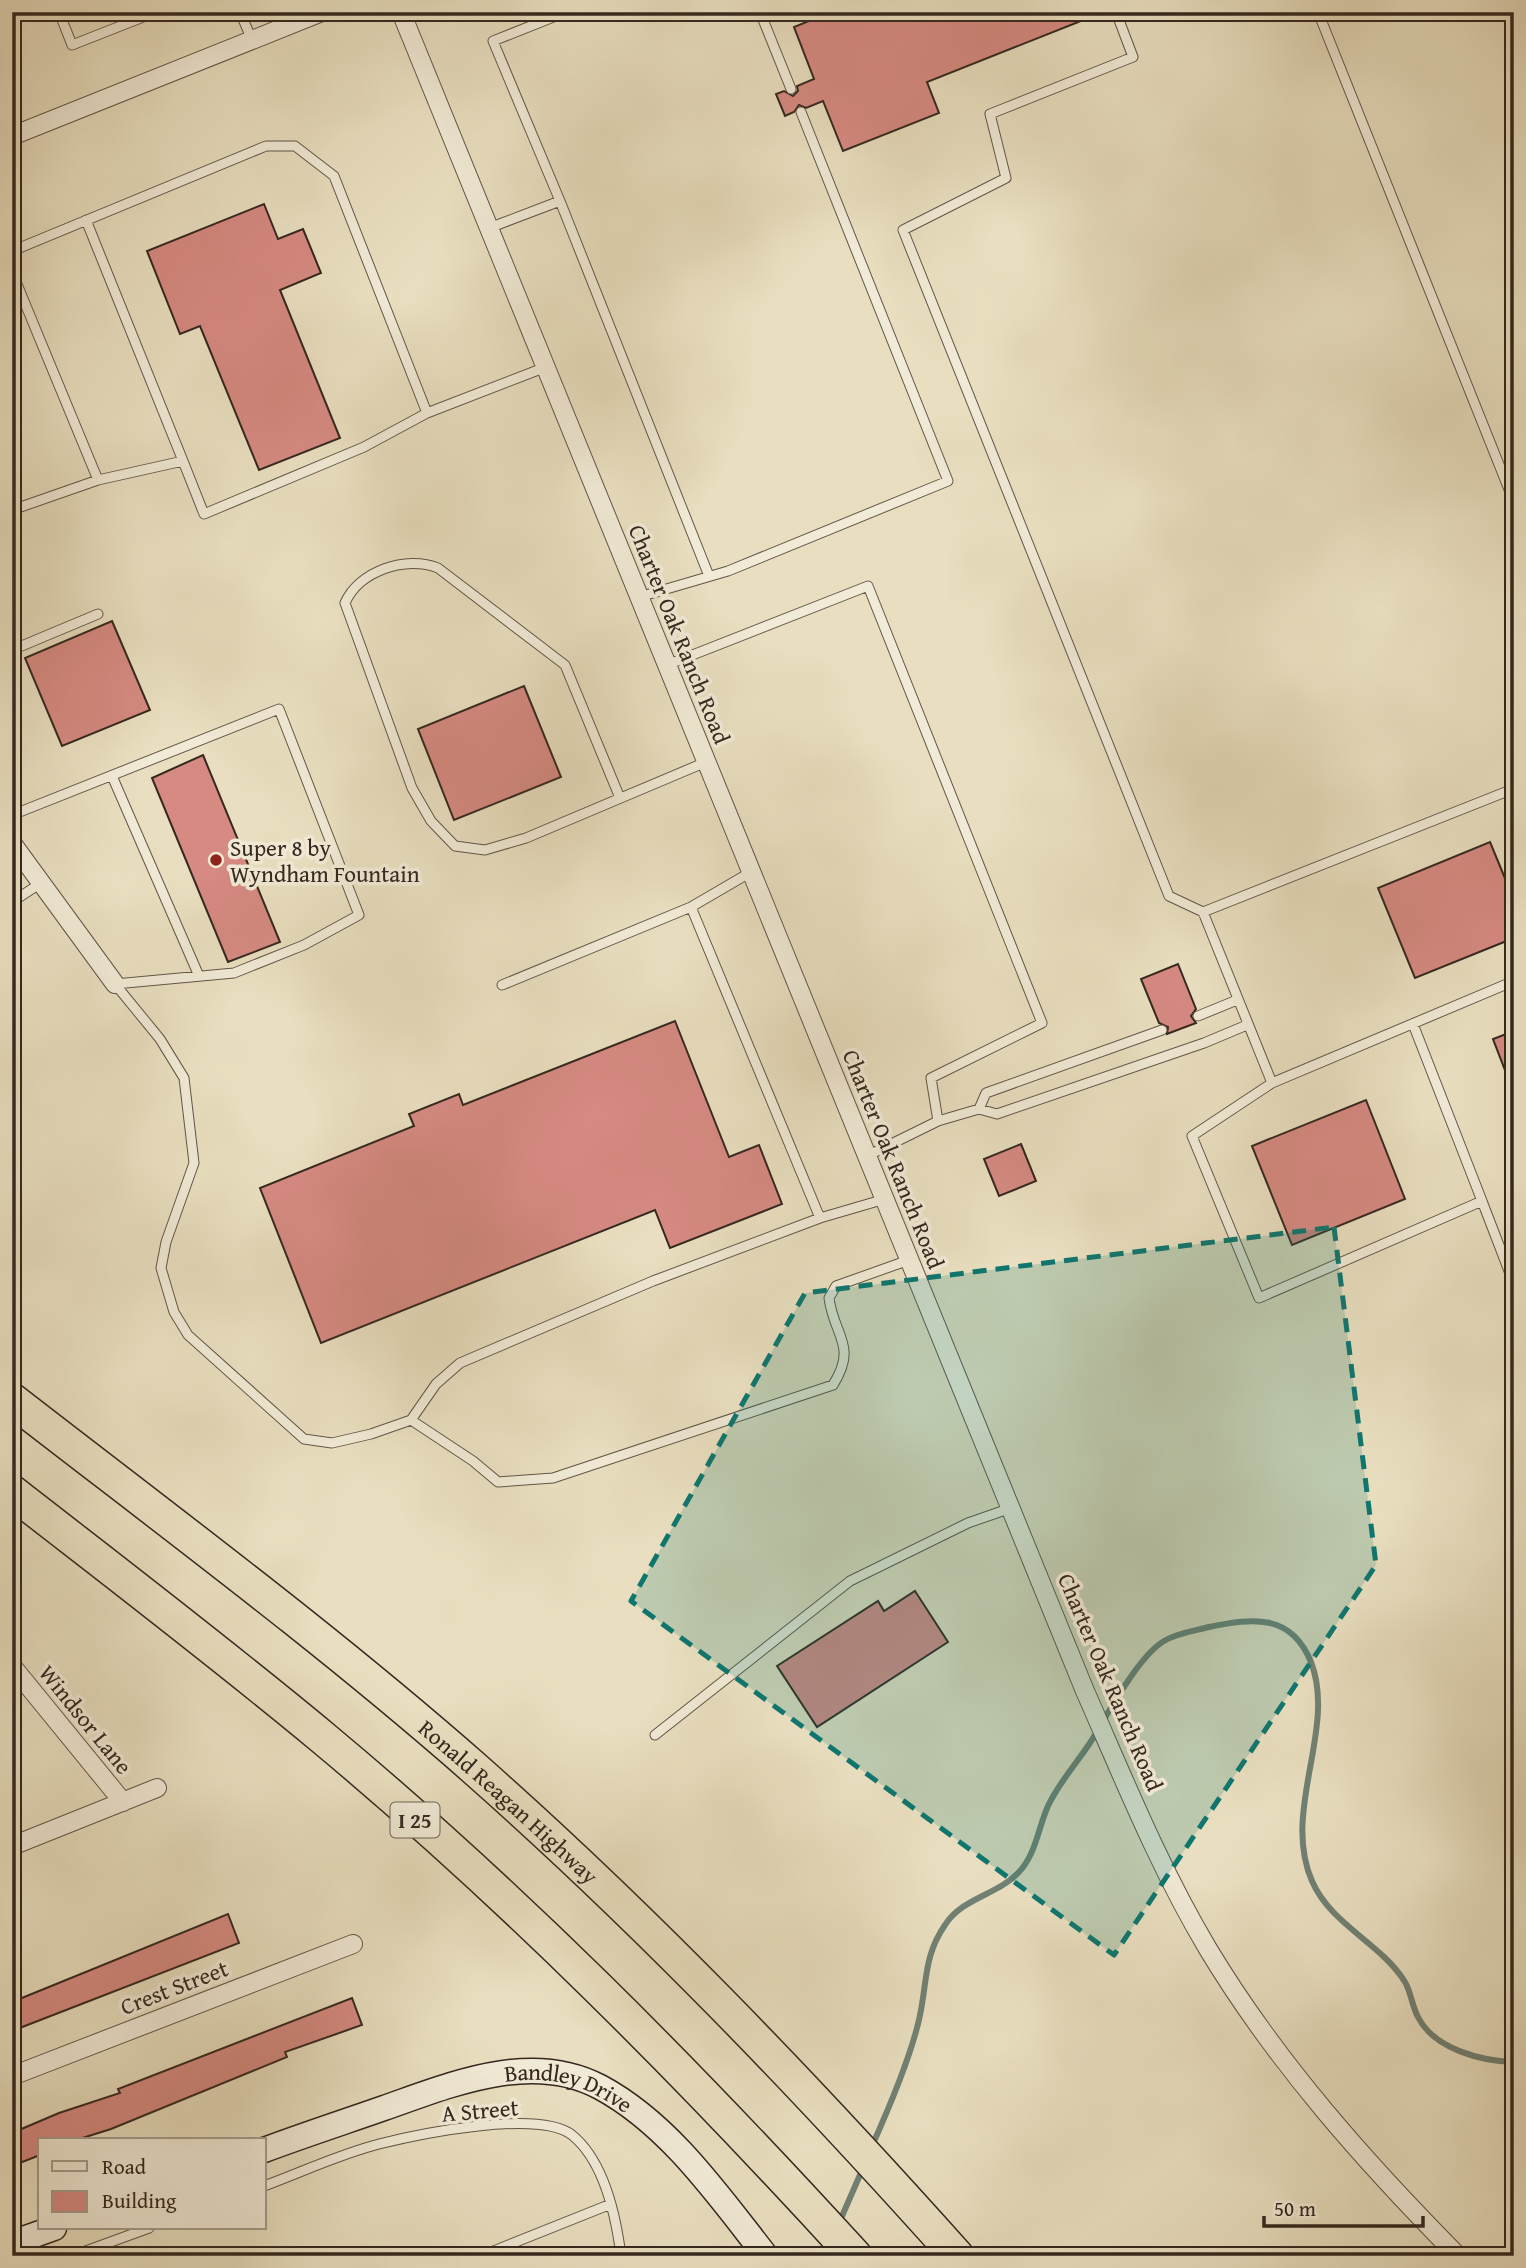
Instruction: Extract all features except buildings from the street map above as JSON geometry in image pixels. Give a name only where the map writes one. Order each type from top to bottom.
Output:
[{"type":"highway","name":"Ronald Reagan Highway","points":[[12,1400],[318,1636],[473,1768],[595,1878],[695,1974],[957,2256]]},
{"type":"highway","name":"I 25","points":[[12,1492],[323,1738],[472,1869],[659,2045],[855,2256]]},
{"type":"street","points":[[12,136],[322,12]]},
{"type":"street","name":"Charter Oak Ranch Road","points":[[401,12],[1085,1691],[1172,1881],[1208,1949],[1258,2023],[1389,2187],[1458,2256]]},
{"type":"street","points":[[12,843],[115,984]]},
{"type":"street","name":"Windsor Lane","points":[[12,1666],[123,1802]]},
{"type":"street","name":"Windsor Lane","points":[[12,1846],[157,1788]]},
{"type":"street","name":"Crest Street","points":[[12,2076],[353,1944]]},
{"type":"street","name":"Bandley Drive","points":[[266,2149],[465,2080],[503,2073],[564,2075],[597,2085],[656,2128],[690,2163],[766,2256]]},
{"type":"street","points":[[12,2243],[48,2230]]},
{"type":"lane","points":[[59,12],[72,45],[156,12]]},
{"type":"lane","points":[[240,12],[252,40]]},
{"type":"lane","points":[[566,12],[493,41],[560,201],[709,576]]},
{"type":"lane","points":[[760,12],[791,89]]},
{"type":"lane","points":[[1116,12],[1133,57],[990,114],[1006,178],[903,230],[1169,896],[1203,912],[1272,1083]]},
{"type":"lane","points":[[1318,12],[1514,502]]},
{"type":"lane","points":[[639,597],[728,571],[948,481],[800,112]]},
{"type":"lane","points":[[12,251],[266,146],[295,146],[334,176],[427,413]]},
{"type":"lane","points":[[489,228],[560,201]]},
{"type":"lane","points":[[86,220],[204,514],[364,446],[427,413],[546,368]]},
{"type":"lane","points":[[12,272],[98,480]]},
{"type":"lane","points":[[12,510],[98,480],[183,461]]},
{"type":"lane","points":[[620,798],[565,665],[438,568],[422,562],[385,569],[352,588],[345,603],[412,788],[431,821],[455,846],[485,850],[516,841],[620,798],[706,762]]},
{"type":"lane","points":[[667,665],[868,586],[1042,1023],[932,1078],[938,1121]]},
{"type":"lane","points":[[12,650],[98,614]]},
{"type":"lane","points":[[12,815],[279,709],[359,915],[304,945],[234,973],[115,984]]},
{"type":"lane","points":[[112,776],[199,976]]},
{"type":"lane","points":[[1203,912],[1513,790]]},
{"type":"lane","points":[[502,985],[691,907],[751,872]]},
{"type":"lane","points":[[12,902],[41,883]]},
{"type":"lane","points":[[691,907],[820,1218]]},
{"type":"lane","points":[[1482,1201],[1259,1298],[1192,1136],[1272,1083],[1514,981]]},
{"type":"lane","points":[[115,984],[160,1039],[184,1078],[194,1163],[166,1242],[161,1268],[174,1311],[188,1335],[304,1439],[332,1443],[371,1434],[411,1420],[436,1384],[460,1363],[653,1281],[820,1218],[884,1199]]},
{"type":"lane","points":[[1198,1016],[1237,1000]]},
{"type":"lane","points":[[1413,1024],[1514,1284]]},
{"type":"lane","points":[[867,1156],[938,1121],[979,1109],[996,1114],[1204,1044],[1247,1025]]},
{"type":"lane","points":[[979,1109],[986,1093],[1162,1030]]},
{"type":"lane","points":[[411,1420],[473,1461],[498,1482],[554,1478],[833,1385],[845,1366],[844,1343],[829,1298],[836,1286],[909,1260]]},
{"type":"lane","points":[[655,1735],[850,1581],[968,1523],[1011,1508]]},
{"type":"lane","name":"A Street","points":[[266,2185],[377,2145],[458,2128],[542,2125],[571,2134],[591,2157],[611,2204],[621,2256]]},
{"type":"lane","points":[[481,2256],[611,2204]]},
{"type":"lane","points":[[72,2256],[144,2230]]},
{"type":"highlighted area","points":[[1334,1227],[1376,1565],[1114,1955],[631,1601],[805,1293]]},
{"type":"waterway","points":[[1103,1721],[1138,1666],[1169,1638],[1209,1627],[1255,1621],[1282,1627],[1293,1635],[1303,1646],[1311,1662],[1317,1688],[1318,1715],[1302,1827],[1304,1854],[1312,1881],[1331,1910],[1395,1968],[1407,1986],[1418,2017],[1435,2037],[1473,2056],[1514,2062]]},
{"type":"waterway","points":[[872,2146],[913,2043],[928,1966],[938,1936],[952,1916],[970,1902],[1000,1887],[1024,1866],[1033,1850],[1053,1796],[1098,1730]]},
{"type":"waterway","points":[[839,2223],[863,2168]]},
{"type":"place","name":"Super 8 by Wyndham Fountain","points":[[216,860]]}]
